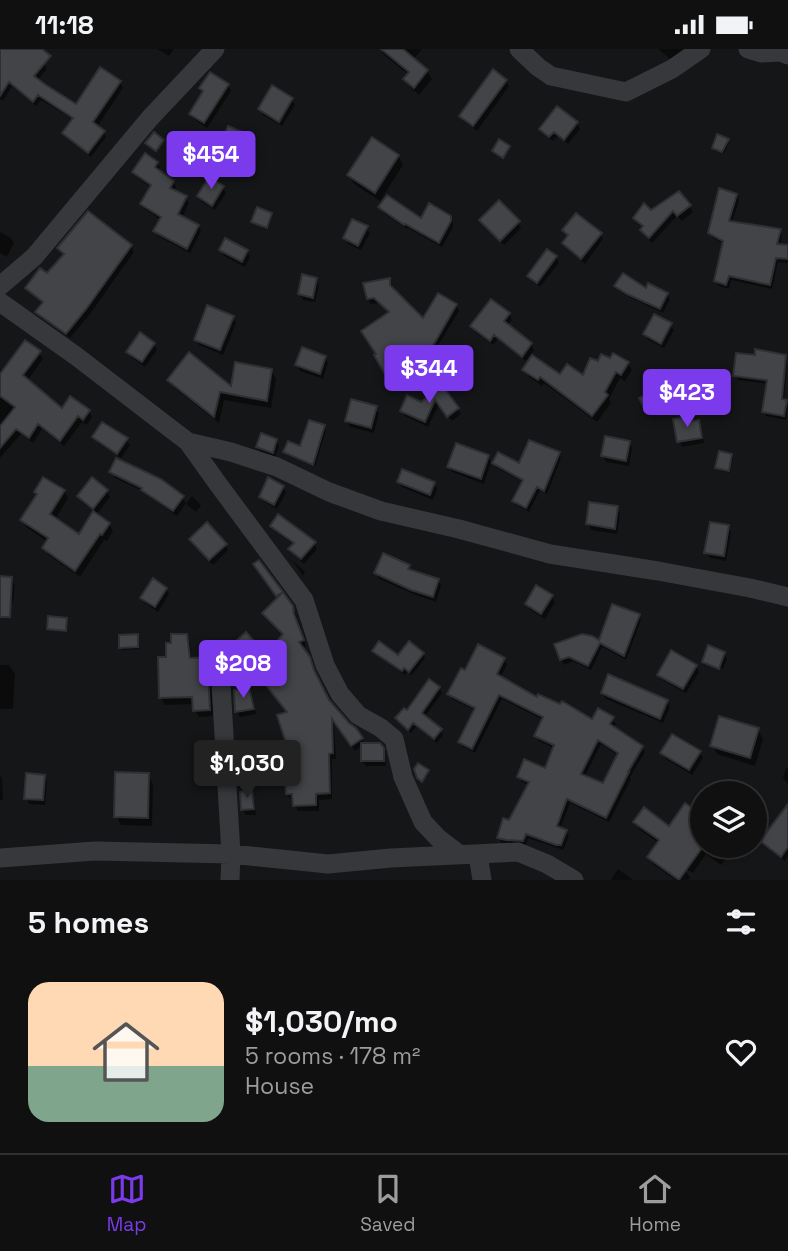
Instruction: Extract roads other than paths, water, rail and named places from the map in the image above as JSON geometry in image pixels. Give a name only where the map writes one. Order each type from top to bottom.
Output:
[{"type":"street","points":[[215,49],[150,118],[34,257],[0,289],[76,356],[188,442],[304,600],[325,665],[340,694],[358,715],[394,739],[404,777],[424,822],[438,838],[469,854],[482,880]]},
{"type":"street","points":[[519,49],[551,76],[626,92],[672,69],[701,49]]},
{"type":"street","points":[[748,49],[761,53],[784,52]]},
{"type":"street","points":[[188,442],[277,467],[329,492],[381,511],[550,554],[658,571],[788,597]]},
{"type":"street","points":[[220,667],[231,854],[230,880]]},
{"type":"street","points":[[0,859],[95,851],[231,854],[328,864],[518,852],[547,864],[574,880]]}]
